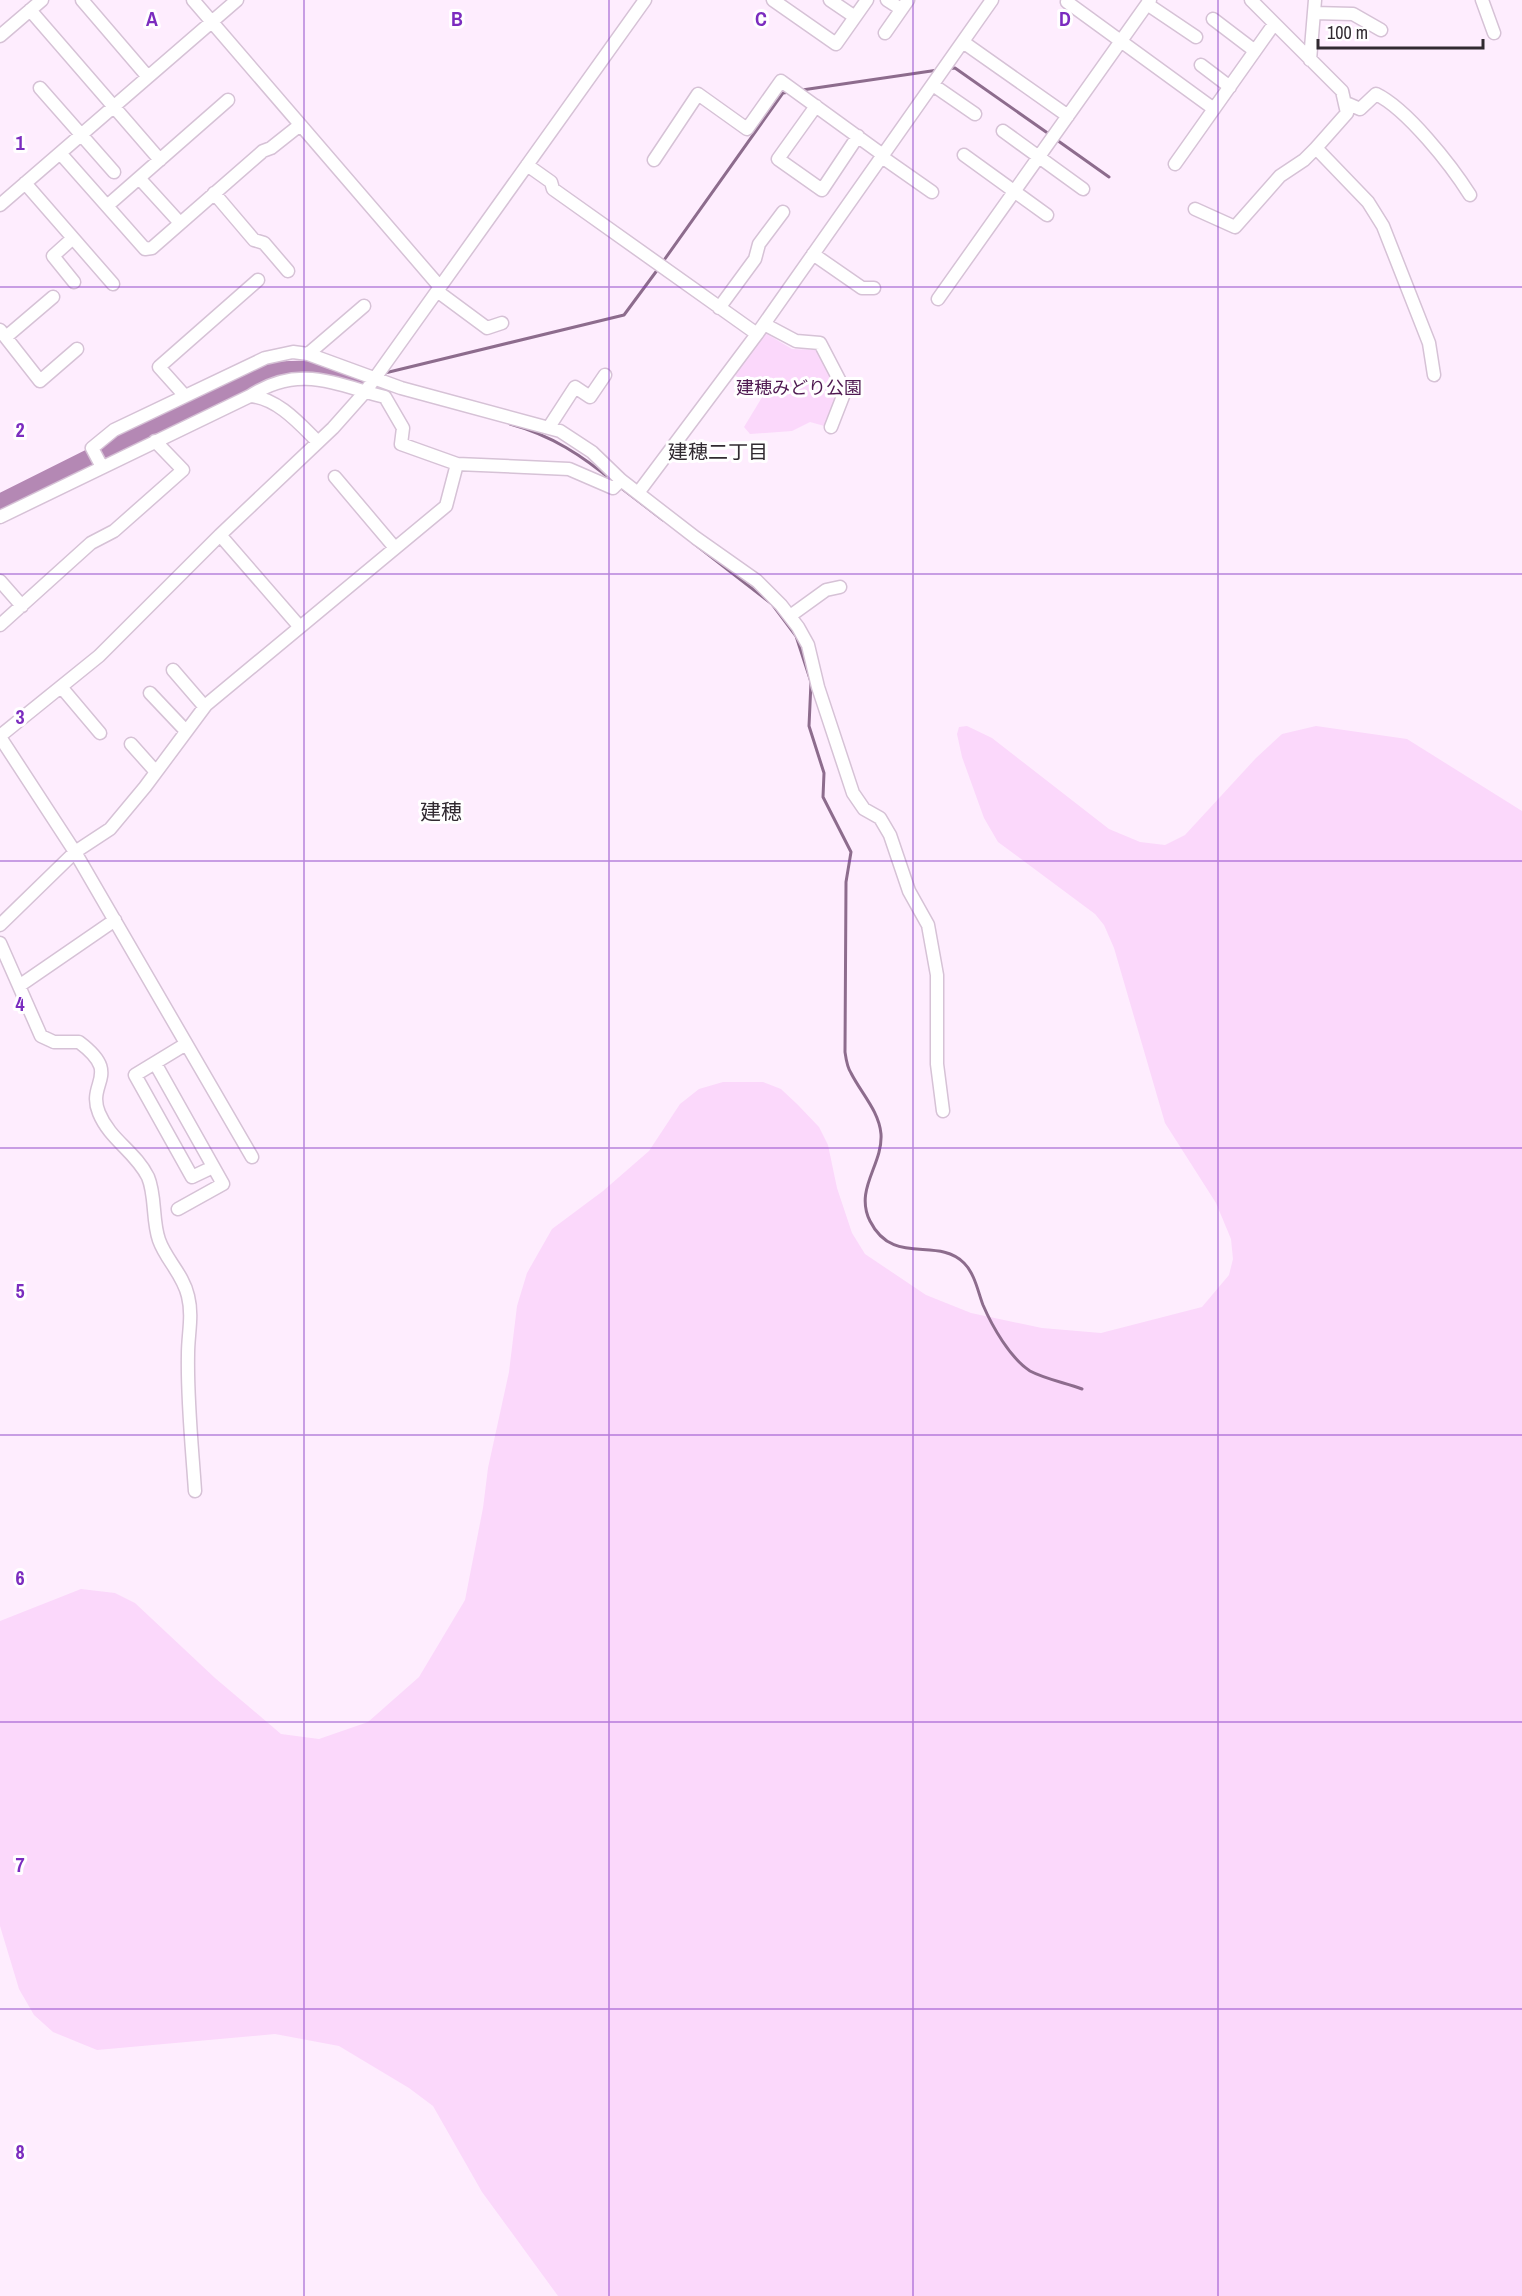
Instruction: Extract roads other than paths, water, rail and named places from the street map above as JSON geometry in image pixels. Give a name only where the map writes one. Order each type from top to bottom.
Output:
[{"type":"street","points":[[0,36],[42,0]]},
{"type":"street","points":[[82,0],[148,77]]},
{"type":"street","points":[[193,0],[439,289],[487,328],[502,323]]},
{"type":"street","points":[[3,198],[26,183],[237,0]]},
{"type":"street","points":[[252,1157],[75,852],[0,736],[99,656],[376,380],[645,0]]},
{"type":"street","points":[[773,0],[836,44],[867,0]]},
{"type":"street","points":[[830,0],[855,17]]},
{"type":"street","points":[[885,33],[904,5],[888,0]]},
{"type":"street","points":[[638,493],[760,329],[992,0]]},
{"type":"street","points":[[1195,209],[1235,227],[1280,176],[1304,160],[1347,113],[1342,91],[1251,0]]},
{"type":"street","points":[[1310,60],[1315,0]]},
{"type":"street","points":[[1482,0],[1494,33]]},
{"type":"street","points":[[1067,2],[1214,109]]},
{"type":"street","points":[[938,299],[1149,2],[1196,37]]},
{"type":"street","points":[[30,10],[160,160]]},
{"type":"street","points":[[1314,13],[1353,14],[1381,30]]},
{"type":"street","points":[[1212,19],[1255,51]]},
{"type":"street","points":[[1175,164],[1274,24]]},
{"type":"street","points":[[963,42],[1068,116]]},
{"type":"street","points":[[1201,65],[1230,87]]},
{"type":"street","points":[[654,160],[698,94],[747,129],[781,81],[932,192]]},
{"type":"street","points":[[933,85],[975,114]]},
{"type":"street","points":[[40,88],[114,172]]},
{"type":"street","points":[[1346,103],[1360,109],[1376,94],[1392,102],[1457,174],[1470,195]]},
{"type":"street","points":[[106,206],[228,100]]},
{"type":"street","points":[[816,106],[778,159],[822,190],[858,136]]},
{"type":"street","points":[[60,153],[144,249],[152,248],[263,151],[271,148],[300,125]]},
{"type":"street","points":[[1003,131],[1083,189]]},
{"type":"street","points":[[1316,148],[1368,202],[1383,226],[1430,343],[1434,375]]},
{"type":"street","points":[[964,154],[1047,215]]},
{"type":"street","points":[[527,165],[551,182],[553,189],[720,308],[760,329],[796,340],[820,343],[845,390],[831,427]]},
{"type":"street","points":[[139,178],[180,224]]},
{"type":"street","points":[[26,183],[113,284]]},
{"type":"street","points":[[214,193],[254,240],[264,243],[288,271]]},
{"type":"street","points":[[720,308],[755,258],[759,244],[783,212]]},
{"type":"street","points":[[73,238],[53,256],[75,282]]},
{"type":"street","points":[[813,254],[862,288],[874,288]]},
{"type":"street","points":[[185,396],[159,368],[258,280]]},
{"type":"street","points":[[53,297],[3,333],[40,381],[77,350]]},
{"type":"street","points":[[308,354],[364,306]]},
{"type":"street","points":[[102,467],[92,448],[114,430],[266,358],[293,352],[308,354],[376,380],[549,427],[560,431],[592,452],[621,480],[757,581],[790,616],[807,645],[818,687],[853,793],[864,808],[880,818],[890,835],[909,891],[928,925],[937,975],[937,1064],[943,1111]]},
{"type":"street","points":[[549,427],[575,387],[590,397],[605,375]]},
{"type":"street","points":[[0,517],[290,378],[309,377],[385,397],[402,428],[401,444],[457,464],[561,468],[613,488],[621,480]]},
{"type":"street","points":[[250,396],[261,397],[295,418],[317,441]]},
{"type":"street","points":[[0,625],[91,543],[114,531],[183,470],[155,441]]},
{"type":"street","points":[[0,925],[75,852],[96,841],[110,829],[204,706],[446,506],[457,464]]},
{"type":"street","points":[[335,477],[395,548]]},
{"type":"street","points":[[219,535],[299,626]]},
{"type":"street","points":[[0,581],[22,606]]},
{"type":"street","points":[[790,616],[826,590],[840,588]]},
{"type":"street","points":[[173,670],[204,706]]},
{"type":"street","points":[[62,688],[100,733]]},
{"type":"street","points":[[150,693],[185,730]]},
{"type":"street","points":[[131,744],[156,771]]},
{"type":"street","points":[[19,986],[115,920]]},
{"type":"street","points":[[0,943],[42,1036],[54,1042],[79,1042],[102,1065],[103,1076],[96,1101],[98,1110],[108,1132],[132,1152],[149,1180],[158,1239],[183,1279],[192,1321],[188,1354],[195,1491]]},
{"type":"street","points":[[186,1044],[135,1075],[192,1177],[213,1167]]},
{"type":"street","points":[[154,1063],[223,1184],[177,1209]]},
{"type":"waterway","points":[[947,69],[955,68],[1049,134]]},
{"type":"waterway","points":[[802,90],[938,70]]},
{"type":"waterway","points":[[662,263],[783,93],[790,92]]},
{"type":"waterway","points":[[1054,138],[1109,177]]},
{"type":"waterway","points":[[385,373],[624,315],[658,269]]},
{"type":"waterway","points":[[0,504],[260,374],[310,371],[359,380]]},
{"type":"waterway","points":[[359,380],[368,383]]},
{"type":"waterway","points":[[510,424],[553,440],[591,464],[615,483]]},
{"type":"waterway","points":[[620,487],[663,520]]},
{"type":"waterway","points":[[692,542],[772,604],[796,636],[811,682],[809,726],[824,773],[823,797],[851,852],[846,882],[845,1052],[849,1068],[880,1126],[878,1156],[865,1198],[870,1221],[880,1235],[891,1243],[953,1255],[964,1263],[974,1278],[991,1322],[1015,1358],[1036,1374],[1082,1389]]},
{"type":"district","name":"建穂二丁目","points":[[718,452]]},
{"type":"district","name":"建穂","points":[[441,812]]},
{"type":"park label","name":"建穂みどり公園","points":[[799,388]]}]
